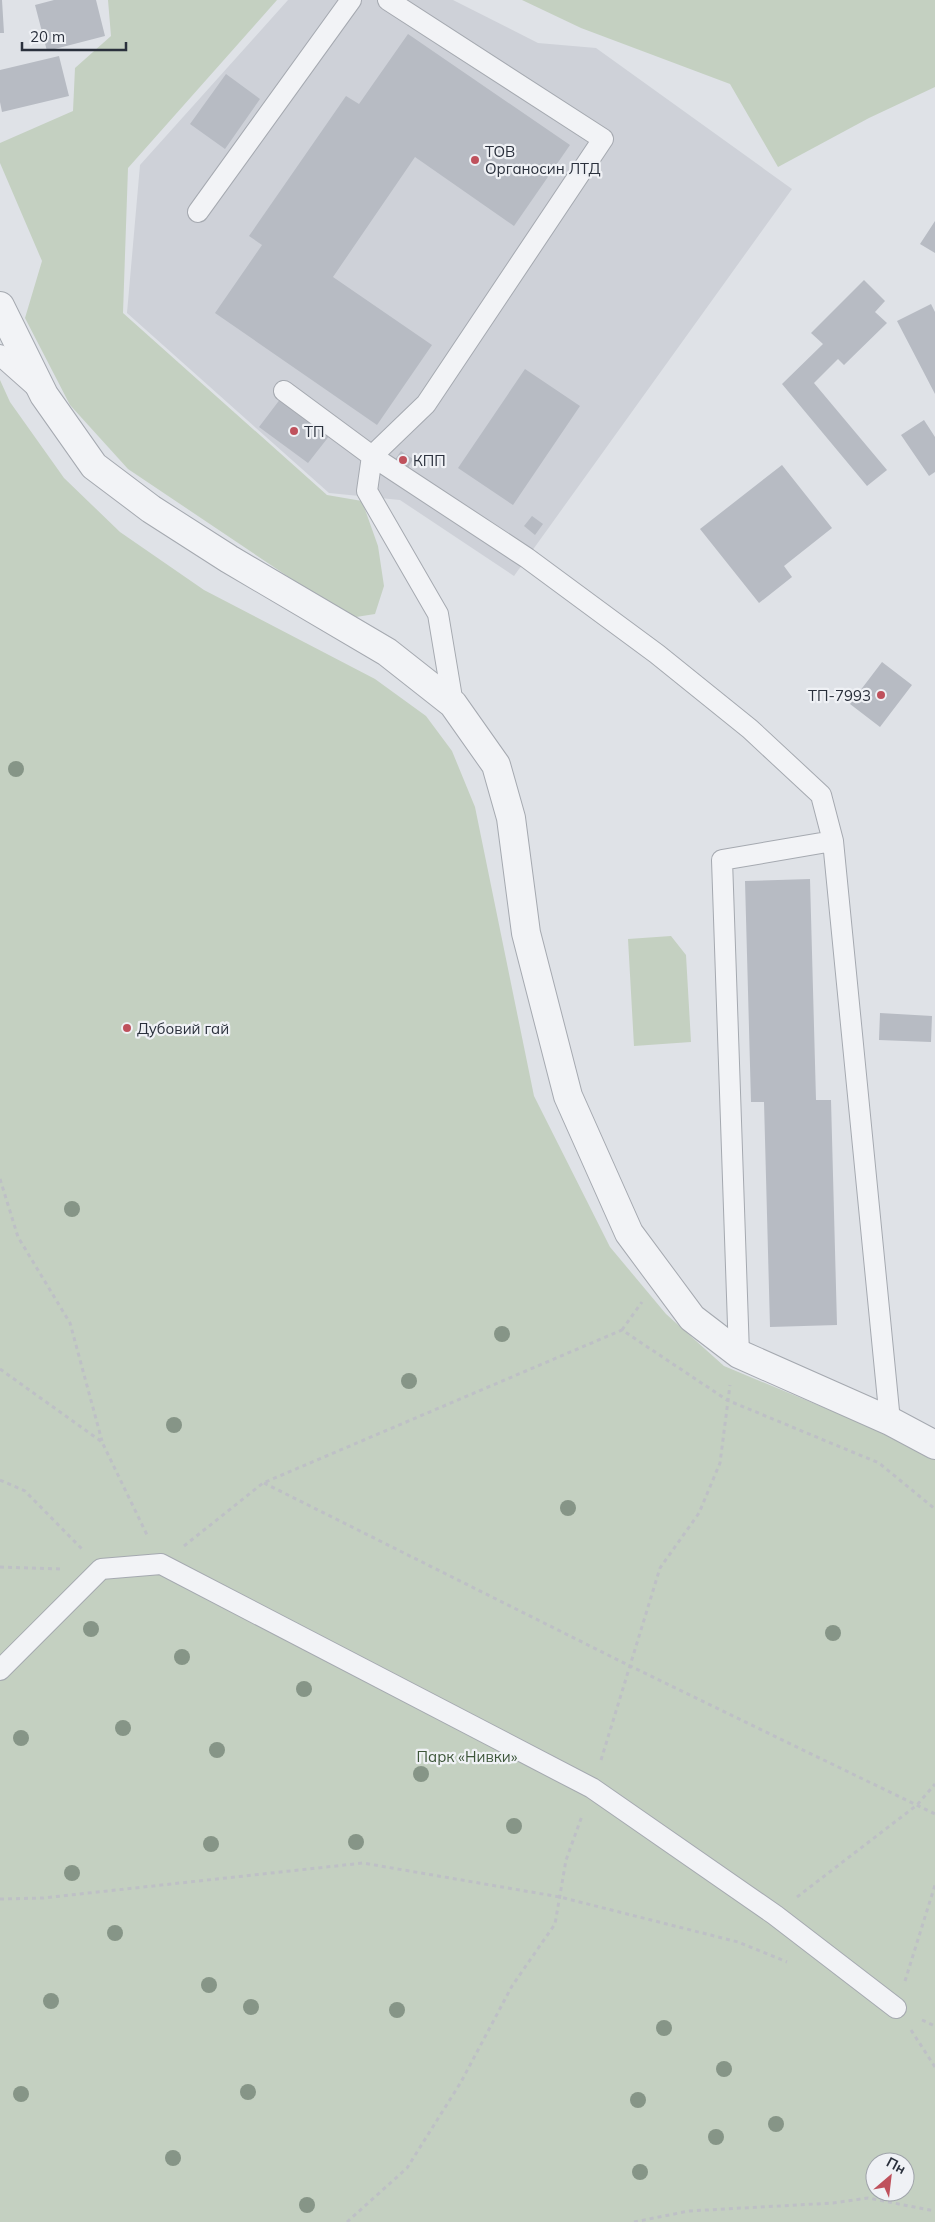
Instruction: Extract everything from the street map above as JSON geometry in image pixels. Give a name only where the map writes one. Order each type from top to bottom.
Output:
[{"type":"street","points":[[0,306],[44,395],[94,466],[151,510],[228,559],[387,652],[453,704],[496,765],[510,818],[526,933],[568,1096],[629,1234],[692,1318],[739,1354],[890,1421],[935,1445]]},
{"type":"lane","points":[[198,212],[351,0]]},
{"type":"lane","points":[[388,0],[602,139],[426,404],[372,456],[367,491],[438,614],[453,704]]},
{"type":"lane","points":[[0,355],[44,395]]},
{"type":"lane","points":[[284,391],[372,456],[527,558],[657,654],[750,729],[821,795],[833,841],[890,1421]]},
{"type":"lane","points":[[739,1354],[722,860],[833,841]]},
{"type":"lane","points":[[0,1670],[101,1569],[161,1564],[592,1788],[775,1915],[896,2008]]},
{"type":"path","points":[[0,1179],[18,1237],[70,1323],[102,1442],[161,1564],[263,1483],[622,1330],[644,1298]]},
{"type":"path","points":[[622,1330],[727,1400],[879,1463],[935,1509]]},
{"type":"path","points":[[0,1369],[102,1442]]},
{"type":"path","points":[[347,2222],[407,2168],[461,2082],[512,1986],[555,1924],[566,1860],[592,1788],[660,1568],[699,1513],[720,1463],[730,1382]]},
{"type":"path","points":[[0,1480],[24,1491],[101,1569]]},
{"type":"path","points":[[263,1483],[630,1666],[935,1814]]},
{"type":"path","points":[[0,1567],[101,1569]]},
{"type":"path","points":[[775,1915],[917,1805],[935,1784]]},
{"type":"path","points":[[0,1899],[43,1898],[363,1863],[560,1897],[738,1942],[790,1964]]},
{"type":"path","points":[[935,1885],[896,2008],[935,2067]]},
{"type":"path","points":[[634,2222],[689,2211],[832,2203],[868,2198],[935,2211]]},
{"type":"shaded area","points":[[288,0],[453,0],[538,43],[596,48],[792,189],[514,576],[400,500],[329,493],[127,313],[140,165]]},
{"type":"green space","points":[[108,0],[277,0],[128,168],[123,313],[327,495],[362,501],[378,546],[384,586],[375,614],[356,617],[308,590],[128,469],[70,405],[25,318],[42,261],[0,163],[0,143],[73,111],[75,68],[111,36]]},
{"type":"green space","points":[[522,0],[935,0],[935,87],[869,118],[778,167],[730,84],[581,28]]},
{"type":"green space","name":"Парк «Нивки»","points":[[0,380],[10,402],[64,478],[120,532],[204,590],[375,679],[426,716],[452,751],[475,807],[534,1096],[610,1247],[666,1314],[724,1366],[935,1454],[935,2222],[0,2222]]},
{"type":"green space","points":[[671,936],[686,955],[691,1042],[634,1046],[628,939]]},
{"type":"building","points":[[0,0],[2,0],[4,33],[0,33]]},
{"type":"building","points":[[54,0],[96,0],[105,36],[47,51],[35,5]]},
{"type":"building","points":[[408,34],[570,145],[514,226],[415,157],[333,277],[432,345],[377,425],[215,313],[262,245],[249,236],[346,96],[359,104]]},
{"type":"building","points":[[59,56],[69,96],[2,112],[0,102],[0,70]]},
{"type":"building","points":[[226,74],[260,99],[225,149],[190,124]]},
{"type":"building","points":[[935,221],[935,253],[920,244]]},
{"type":"building","points":[[864,280],[885,301],[875,312],[887,323],[844,365],[838,359],[814,383],[887,470],[867,486],[782,384],[823,344],[811,333]]},
{"type":"building","points":[[931,304],[935,312],[935,394],[897,321]]},
{"type":"building","points":[[525,369],[580,406],[513,505],[458,468]]},
{"type":"building","name":"ТП","points":[[281,398],[330,435],[308,463],[259,427]]},
{"type":"building","points":[[924,420],[935,437],[935,472],[929,476],[901,435]]},
{"type":"building","name":"КПП","points":[[401,451],[413,459],[407,470],[394,461]]},
{"type":"building","points":[[782,465],[832,528],[784,566],[792,577],[759,603],[700,529]]},
{"type":"building","points":[[532,516],[543,524],[535,535],[524,526]]},
{"type":"building","name":"ТП-7993","points":[[882,662],[912,685],[880,727],[850,704]]},
{"type":"building","points":[[810,879],[816,1100],[831,1100],[837,1325],[770,1327],[764,1102],[751,1102],[745,881]]},
{"type":"building","points":[[880,1013],[932,1016],[931,1042],[879,1040]]},
{"type":"place","name":"ТОВ Органосин ЛТД","points":[[475,160]]},
{"type":"place","name":"ТП","points":[[294,431]]},
{"type":"place","name":"КПП","points":[[403,460]]},
{"type":"place","name":"ТП-7993","points":[[881,695]]},
{"type":"place","name":"Дубовий гай","points":[[127,1028]]}]
